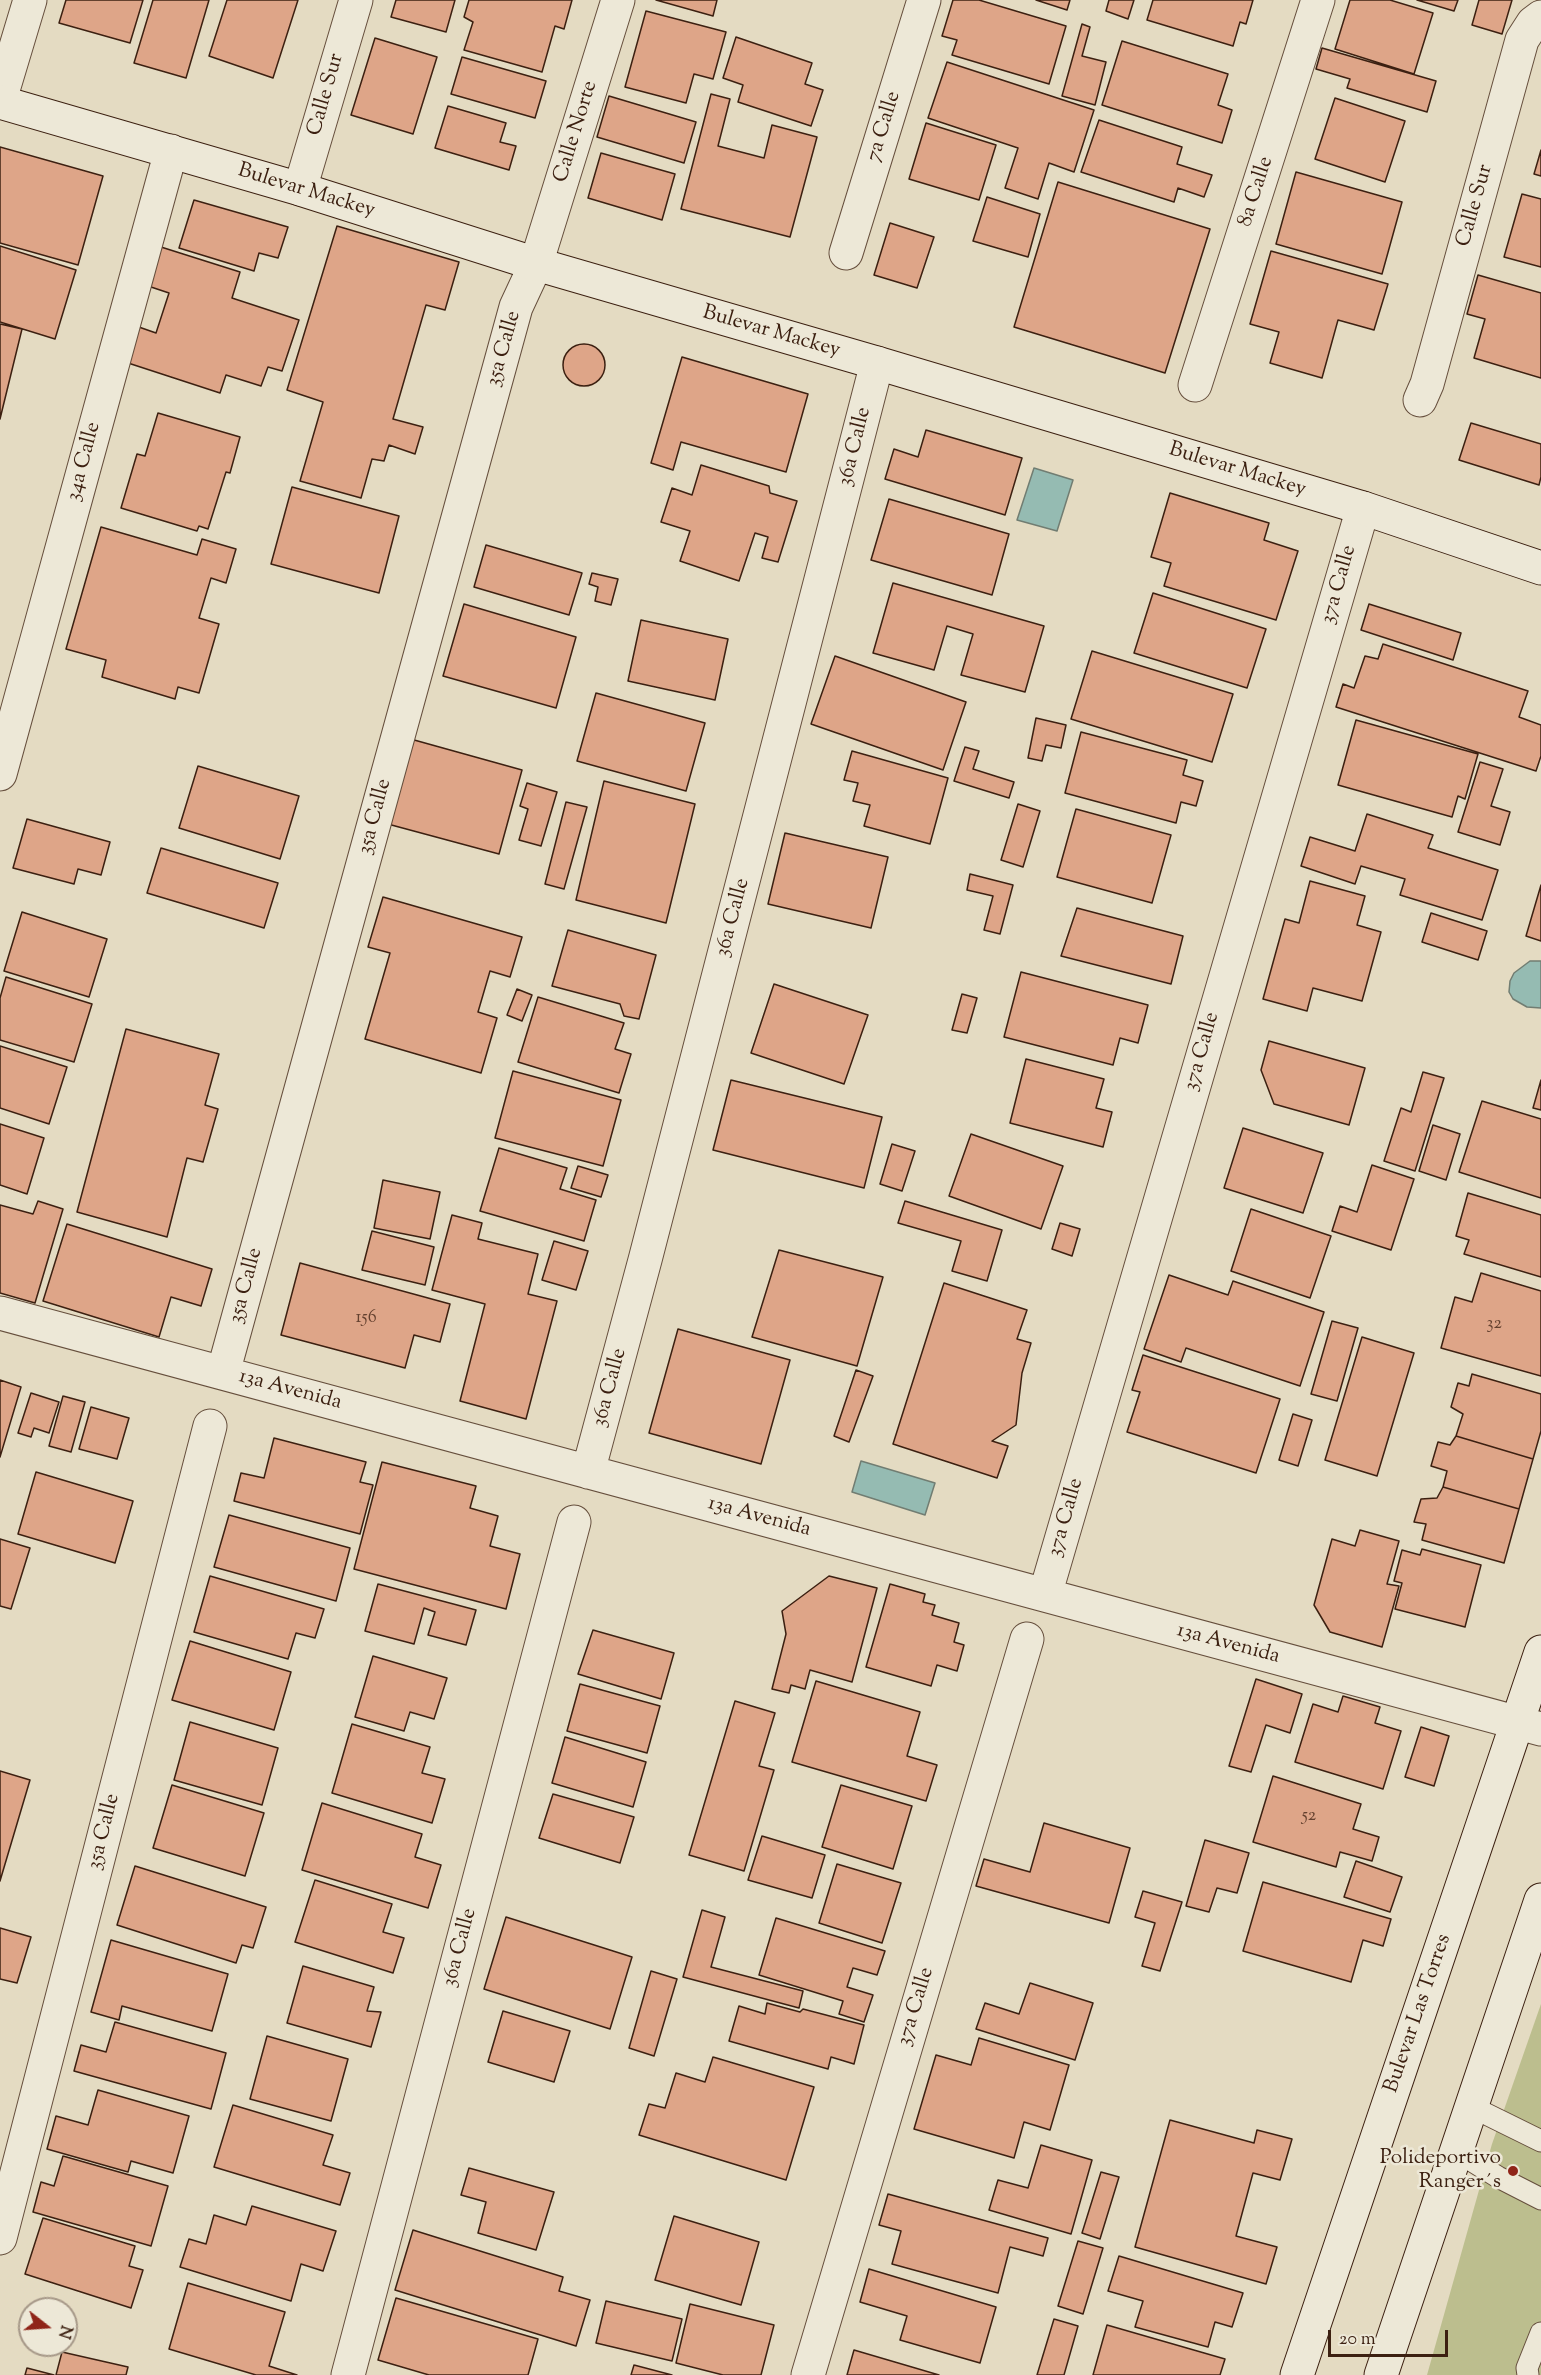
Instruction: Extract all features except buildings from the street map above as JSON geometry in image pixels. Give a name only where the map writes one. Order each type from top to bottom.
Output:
[{"type":"street","points":[[0,101],[30,0]]},
{"type":"street","name":"Calle Sur","points":[[300,189],[356,0]]},
{"type":"street","name":"Calle Norte","points":[[536,264],[618,0]]},
{"type":"street","name":"7a Calle","points":[[846,253],[924,0]]},
{"type":"street","name":"8a Calle","points":[[1195,385],[1318,0]]},
{"type":"street","name":"Calle Sur","points":[[1420,400],[1427,384],[1522,40],[1533,23],[1541,17]]},
{"type":"street","name":"Bulevar Mackey","points":[[0,101],[300,189],[536,264],[1363,508],[1541,568]]},
{"type":"street","name":"34a Calle","points":[[0,774],[171,151]]},
{"type":"street","name":"35a Calle","points":[[223,1373],[516,307],[536,264]]},
{"type":"street","name":"36a Calle","points":[[588,1472],[877,363]]},
{"type":"street","name":"37a Calle","points":[[1045,1595],[1363,508]]},
{"type":"street","name":"13a Avenida","points":[[0,1312],[1529,1726]]},
{"type":"street","name":"35a Calle","points":[[0,2238],[210,1426]]},
{"type":"street","name":"36a Calle","points":[[348,2375],[574,1522]]},
{"type":"street","name":"37a Calle","points":[[808,2375],[1027,1639]]},
{"type":"street","name":"Bulevar Las Torres","points":[[1297,2375],[1529,1726],[1541,1652]]},
{"type":"street","points":[[1381,2375],[1541,1900]]},
{"type":"lane","points":[[1470,2106],[1541,2141]]},
{"type":"lane","points":[[1456,2151],[1498,2177],[1541,2199]]},
{"type":"lane","points":[[1528,2375],[1527,2368],[1541,2333]]},
{"type":"green space","name":"Polideportivo Ranger´s","points":[[1541,2004],[1541,2375],[1427,2375],[1492,2144]]},
{"type":"water","points":[[1034,468],[1073,480],[1057,531],[1017,520]]},
{"type":"water","points":[[1530,961],[1541,961],[1541,1008],[1527,1007],[1513,999],[1509,992],[1510,981],[1514,973]]},
{"type":"water","points":[[861,1461],[935,1483],[925,1515],[852,1492]]},
{"type":"place","name":"Polideportivo Ranger´s","points":[[1513,2171]]}]
